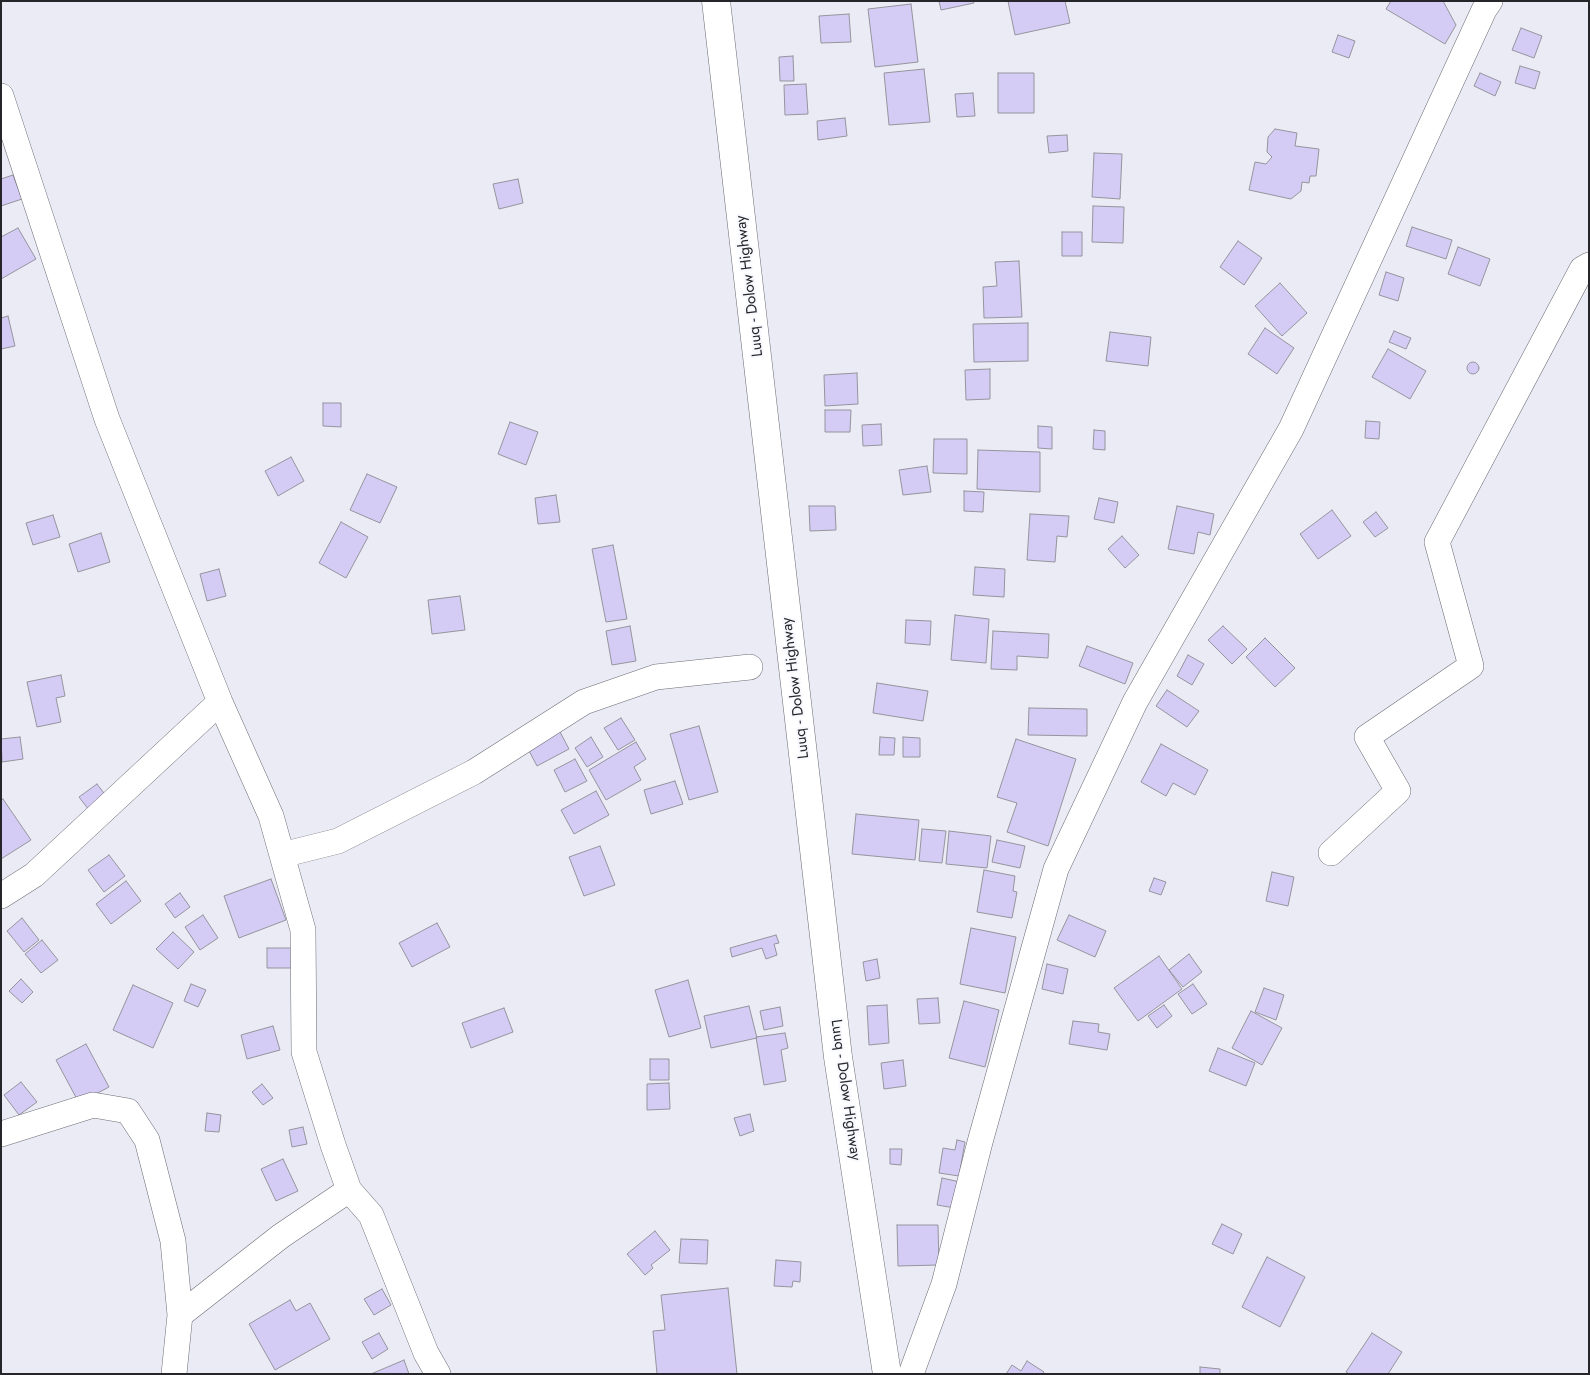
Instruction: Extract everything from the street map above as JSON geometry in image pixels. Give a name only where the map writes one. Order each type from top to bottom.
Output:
[{"type":"main road","name":"Luuq - Dolow Highway","points":[[716,1],[838,1057],[888,1374]]},
{"type":"street","points":[[911,1374],[944,1284],[980,1142],[1056,869],[1135,702],[1291,429],[1490,1]]},
{"type":"street","points":[[1,96],[107,419],[220,702],[272,816],[303,930],[304,1052],[333,1145],[349,1190],[371,1215],[426,1353],[438,1374]]},
{"type":"street","points":[[1331,853],[1398,791],[1367,737],[1471,666],[1437,542],[1582,269],[1589,265]]},
{"type":"street","points":[[282,855],[338,841],[474,772],[584,702],[656,677],[750,667]]},
{"type":"street","points":[[1,896],[34,875],[220,702]]},
{"type":"street","points":[[1,1134],[93,1105],[128,1111],[147,1140],[173,1241],[180,1315],[174,1374]]},
{"type":"street","points":[[180,1315],[281,1236],[349,1190]]},
{"type":"building","points":[[939,1],[973,1],[974,3],[941,10]]},
{"type":"building","points":[[1008,1],[1065,1],[1070,23],[1015,35]]},
{"type":"building","points":[[1391,1],[1443,1],[1456,25],[1445,44],[1386,9]]},
{"type":"building","points":[[911,4],[918,62],[875,67],[868,9]]},
{"type":"building","points":[[849,14],[851,42],[821,43],[819,16]]},
{"type":"building","points":[[1521,28],[1542,36],[1534,58],[1512,50]]},
{"type":"building","points":[[1338,35],[1355,41],[1349,58],[1332,52]]},
{"type":"building","points":[[793,56],[794,81],[780,81],[779,57]]},
{"type":"building","points":[[1520,66],[1540,72],[1535,89],[1515,83]]},
{"type":"building","points":[[924,69],[930,122],[889,125],[884,73]]},
{"type":"building","points":[[998,73],[1034,73],[1034,113],[998,113]]},
{"type":"building","points":[[1480,73],[1501,82],[1495,96],[1474,86]]},
{"type":"building","points":[[806,84],[808,114],[785,115],[784,85]]},
{"type":"building","points":[[973,93],[975,116],[957,117],[955,94]]},
{"type":"building","points":[[845,118],[847,136],[818,140],[817,121]]},
{"type":"building","points":[[1275,129],[1297,133],[1295,146],[1319,149],[1316,176],[1310,176],[1309,183],[1302,182],[1301,191],[1291,199],[1249,190],[1255,162],[1266,164],[1272,157],[1267,152],[1268,137]]},
{"type":"building","points":[[1067,135],[1068,151],[1049,153],[1047,136]]},
{"type":"building","points":[[1094,153],[1122,154],[1120,199],[1092,197]]},
{"type":"building","points":[[13,175],[22,199],[1,206],[1,179]]},
{"type":"building","points":[[518,179],[523,203],[499,209],[493,184]]},
{"type":"building","points":[[1093,206],[1124,207],[1123,243],[1092,242]]},
{"type":"building","points":[[1412,227],[1452,240],[1446,259],[1406,246]]},
{"type":"building","points":[[18,228],[36,259],[1,279],[1,237]]},
{"type":"building","points":[[1062,232],[1082,232],[1082,256],[1062,256]]},
{"type":"building","points":[[1238,241],[1262,258],[1244,285],[1220,267]]},
{"type":"building","points":[[1458,247],[1490,259],[1480,286],[1448,274]]},
{"type":"building","points":[[1019,261],[1022,317],[984,318],[983,287],[997,286],[995,262]]},
{"type":"building","points":[[1386,272],[1404,278],[1398,301],[1379,295]]},
{"type":"building","points":[[1280,283],[1307,313],[1282,336],[1255,306]]},
{"type":"building","points":[[8,316],[15,346],[1,349],[1,318]]},
{"type":"building","points":[[1028,323],[1028,361],[974,362],[973,324]]},
{"type":"building","points":[[1265,328],[1294,348],[1277,374],[1248,354]]},
{"type":"building","points":[[1394,331],[1411,338],[1406,349],[1389,342]]},
{"type":"building","points":[[1110,332],[1151,337],[1148,366],[1106,361]]},
{"type":"building","points":[[1388,349],[1426,371],[1410,399],[1372,377]]},
{"type":"building","points":[[1475,362],[1478,363],[1478,373],[1471,374],[1468,373],[1467,366],[1468,363]]},
{"type":"building","points":[[990,369],[990,399],[966,400],[965,370]]},
{"type":"building","points":[[857,373],[858,404],[825,406],[824,375]]},
{"type":"building","points":[[323,403],[341,403],[341,427],[323,426]]},
{"type":"building","points":[[825,410],[851,410],[850,432],[825,432]]},
{"type":"building","points":[[1366,421],[1380,422],[1379,439],[1365,438]]},
{"type":"building","points":[[510,422],[538,432],[526,465],[498,454]]},
{"type":"building","points":[[881,424],[882,445],[863,446],[862,425]]},
{"type":"building","points":[[1038,426],[1052,427],[1052,449],[1038,448]]},
{"type":"building","points":[[1094,430],[1105,431],[1105,450],[1093,449]]},
{"type":"building","points":[[934,439],[967,439],[967,474],[933,473]]},
{"type":"building","points":[[978,450],[1040,452],[1040,492],[977,489]]},
{"type":"building","points":[[291,457],[304,481],[278,496],[265,471]]},
{"type":"building","points":[[927,466],[931,492],[903,495],[899,470]]},
{"type":"building","points":[[367,474],[397,487],[380,523],[350,510]]},
{"type":"building","points":[[964,491],[984,492],[983,512],[964,511]]},
{"type":"building","points":[[556,495],[560,522],[538,524],[535,498]]},
{"type":"building","points":[[1099,498],[1118,502],[1114,523],[1094,519]]},
{"type":"building","points":[[809,506],[835,506],[836,530],[810,531]]},
{"type":"building","points":[[1177,506],[1214,514],[1210,535],[1198,532],[1194,554],[1168,549]]},
{"type":"building","points":[[1332,510],[1351,536],[1318,559],[1300,534]]},
{"type":"building","points":[[1376,512],[1388,528],[1375,537],[1363,522]]},
{"type":"building","points":[[1030,514],[1069,516],[1067,537],[1057,536],[1055,562],[1027,560]]},
{"type":"building","points":[[53,515],[60,537],[33,545],[26,523]]},
{"type":"building","points":[[341,522],[368,537],[346,578],[319,563]]},
{"type":"building","points":[[101,533],[110,562],[78,572],[69,544]]},
{"type":"building","points":[[1122,536],[1139,555],[1125,568],[1108,549]]},
{"type":"building","points":[[613,545],[627,619],[606,622],[592,549]]},
{"type":"building","points":[[975,567],[1005,569],[1004,597],[973,595]]},
{"type":"building","points":[[219,569],[226,596],[207,601],[200,574]]},
{"type":"building","points":[[460,596],[465,630],[432,634],[428,600]]},
{"type":"building","points":[[955,615],[989,619],[986,663],[951,660]]},
{"type":"building","points":[[906,620],[931,621],[930,645],[905,643]]},
{"type":"building","points":[[630,626],[636,661],[612,665],[606,631]]},
{"type":"building","points":[[1223,626],[1247,649],[1232,664],[1208,640]]},
{"type":"building","points":[[993,631],[1049,634],[1048,658],[1017,656],[1017,670],[991,669]]},
{"type":"building","points":[[1265,638],[1295,668],[1275,687],[1246,657]]},
{"type":"building","points":[[1087,646],[1133,663],[1125,684],[1079,666]]},
{"type":"building","points":[[1188,655],[1204,664],[1192,685],[1177,676]]},
{"type":"building","points":[[61,675],[65,696],[56,698],[61,722],[37,727],[27,682]]},
{"type":"building","points":[[877,683],[928,691],[923,721],[873,713]]},
{"type":"building","points":[[1167,690],[1199,711],[1187,727],[1156,706]]},
{"type":"building","points":[[1029,708],[1087,709],[1087,736],[1028,735]]},
{"type":"building","points":[[621,718],[635,740],[618,750],[604,728]]},
{"type":"building","points":[[699,726],[718,792],[689,800],[670,734]]},
{"type":"building","points":[[559,730],[569,749],[537,766],[527,747]]},
{"type":"building","points":[[20,737],[23,759],[2,762],[1,739]]},
{"type":"building","points":[[591,737],[603,757],[587,767],[575,748]]},
{"type":"building","points":[[880,737],[895,738],[894,755],[879,755]]},
{"type":"building","points":[[903,737],[920,738],[920,757],[903,757]]},
{"type":"building","points":[[1016,739],[1076,759],[1048,846],[1007,832],[1017,803],[997,797]]},
{"type":"building","points":[[636,742],[646,759],[634,767],[641,780],[606,800],[589,770]]},
{"type":"building","points":[[1161,744],[1208,770],[1195,795],[1173,783],[1166,796],[1141,782]]},
{"type":"building","points":[[575,759],[587,781],[565,792],[554,770]]},
{"type":"building","points":[[675,781],[683,804],[651,814],[644,790]]},
{"type":"building","points":[[97,784],[110,801],[92,814],[79,797]]},
{"type":"building","points":[[596,791],[609,815],[574,834],[561,810]]},
{"type":"building","points":[[3,799],[31,840],[1,859],[1,800]]},
{"type":"building","points":[[856,814],[919,820],[915,860],[852,854]]},
{"type":"building","points":[[922,829],[946,831],[942,863],[919,861]]},
{"type":"building","points":[[949,831],[991,836],[987,868],[946,864]]},
{"type":"building","points":[[997,840],[1025,846],[1020,868],[992,862]]},
{"type":"building","points":[[600,846],[615,885],[584,896],[569,857]]},
{"type":"building","points":[[109,855],[125,876],[104,892],[88,870]]},
{"type":"building","points":[[984,870],[1015,876],[1013,891],[1017,892],[1012,918],[977,912]]},
{"type":"building","points":[[1272,872],[1294,877],[1288,906],[1266,901]]},
{"type":"building","points":[[1154,878],[1166,882],[1161,895],[1149,891]]},
{"type":"building","points":[[271,879],[286,920],[239,938],[224,896]]},
{"type":"building","points":[[126,881],[141,901],[111,924],[96,904]]},
{"type":"building","points":[[180,893],[190,907],[175,918],[165,904]]},
{"type":"building","points":[[203,915],[218,938],[200,950],[185,927]]},
{"type":"building","points":[[1069,915],[1106,931],[1095,957],[1057,940]]},
{"type":"building","points":[[22,918],[39,940],[24,952],[7,931]]},
{"type":"building","points":[[437,923],[450,947],[412,967],[399,943]]},
{"type":"building","points":[[971,928],[1016,937],[1005,993],[960,984]]},
{"type":"building","points":[[173,932],[194,952],[178,969],[156,949]]},
{"type":"building","points":[[776,935],[779,943],[774,944],[777,955],[766,959],[762,948],[732,957],[730,948]]},
{"type":"building","points":[[42,940],[58,960],[41,973],[25,954]]},
{"type":"building","points":[[267,948],[291,948],[291,968],[267,968]]},
{"type":"building","points":[[1189,954],[1202,972],[1183,987],[1169,970]]},
{"type":"building","points":[[1159,956],[1182,989],[1138,1021],[1114,988]]},
{"type":"building","points":[[877,959],[880,978],[866,981],[863,962]]},
{"type":"building","points":[[1047,964],[1068,969],[1063,994],[1042,989]]},
{"type":"building","points":[[21,979],[33,992],[22,1003],[9,991]]},
{"type":"building","points":[[688,980],[701,1028],[669,1037],[655,990]]},
{"type":"building","points":[[191,984],[206,990],[198,1007],[184,1001]]},
{"type":"building","points":[[1193,984],[1207,1004],[1192,1014],[1178,994]]},
{"type":"building","points":[[133,985],[173,1003],[153,1048],[113,1030]]},
{"type":"building","points":[[1264,988],[1284,995],[1276,1020],[1255,1012]]},
{"type":"building","points":[[938,998],[940,1023],[919,1024],[917,999]]},
{"type":"building","points":[[964,1001],[999,1010],[985,1067],[949,1058]]},
{"type":"building","points":[[887,1005],[889,1043],[869,1045],[867,1006]]},
{"type":"building","points":[[1164,1005],[1172,1016],[1157,1028],[1148,1016]]},
{"type":"building","points":[[749,1006],[757,1038],[711,1048],[704,1016]]},
{"type":"building","points":[[780,1007],[783,1026],[764,1030],[760,1011]]},
{"type":"building","points":[[504,1008],[513,1032],[471,1048],[462,1023]]},
{"type":"building","points":[[1251,1011],[1282,1028],[1262,1065],[1232,1048]]},
{"type":"building","points":[[1073,1021],[1099,1024],[1098,1032],[1110,1034],[1107,1050],[1069,1044]]},
{"type":"building","points":[[273,1026],[280,1050],[247,1059],[241,1035]]},
{"type":"building","points":[[785,1033],[788,1048],[781,1050],[786,1081],[764,1085],[756,1037]]},
{"type":"building","points":[[86,1044],[109,1087],[79,1103],[56,1060]]},
{"type":"building","points":[[1218,1048],[1255,1063],[1246,1086],[1209,1071]]},
{"type":"building","points":[[650,1059],[669,1059],[669,1080],[650,1080]]},
{"type":"building","points":[[903,1060],[906,1086],[884,1089],[881,1063]]},
{"type":"building","points":[[21,1082],[37,1102],[19,1115],[4,1095]]},
{"type":"building","points":[[669,1083],[670,1109],[647,1110],[647,1084]]},
{"type":"building","points":[[262,1084],[273,1098],[263,1105],[252,1092]]},
{"type":"building","points":[[207,1113],[221,1115],[219,1132],[205,1131]]},
{"type":"building","points":[[750,1114],[754,1131],[740,1136],[734,1118]]},
{"type":"building","points":[[303,1127],[307,1144],[292,1147],[289,1130]]},
{"type":"building","points":[[957,1140],[965,1142],[959,1176],[939,1173],[943,1148],[955,1150]]},
{"type":"building","points":[[890,1149],[902,1149],[901,1165],[890,1164]]},
{"type":"building","points":[[283,1159],[298,1191],[276,1201],[261,1169]]},
{"type":"building","points":[[942,1178],[960,1182],[955,1208],[937,1205]]},
{"type":"building","points":[[1222,1224],[1242,1234],[1233,1254],[1212,1244]]},
{"type":"building","points":[[897,1225],[938,1225],[939,1265],[898,1266]]},
{"type":"building","points":[[655,1231],[670,1250],[651,1265],[653,1268],[645,1275],[627,1254]]},
{"type":"building","points":[[681,1239],[708,1240],[707,1264],[679,1263]]},
{"type":"building","points":[[1267,1257],[1305,1277],[1280,1327],[1242,1307]]},
{"type":"building","points":[[776,1260],[801,1262],[800,1282],[793,1281],[792,1287],[774,1286]]},
{"type":"building","points":[[728,1288],[737,1374],[657,1374],[653,1331],[665,1330],[661,1295]]},
{"type":"building","points":[[382,1289],[391,1305],[374,1315],[364,1299]]},
{"type":"building","points":[[290,1300],[296,1311],[310,1303],[330,1339],[275,1370],[249,1324]]},
{"type":"building","points":[[379,1333],[388,1349],[372,1359],[362,1342]]},
{"type":"building","points":[[1372,1333],[1402,1352],[1388,1374],[1349,1374],[1346,1372]]},
{"type":"building","points":[[404,1360],[409,1374],[371,1374]]},
{"type":"building","points":[[1027,1361],[1044,1372],[1043,1374],[1006,1374],[1012,1365],[1021,1371]]},
{"type":"building","points":[[1200,1367],[1220,1369],[1220,1374],[1200,1374]]}]
